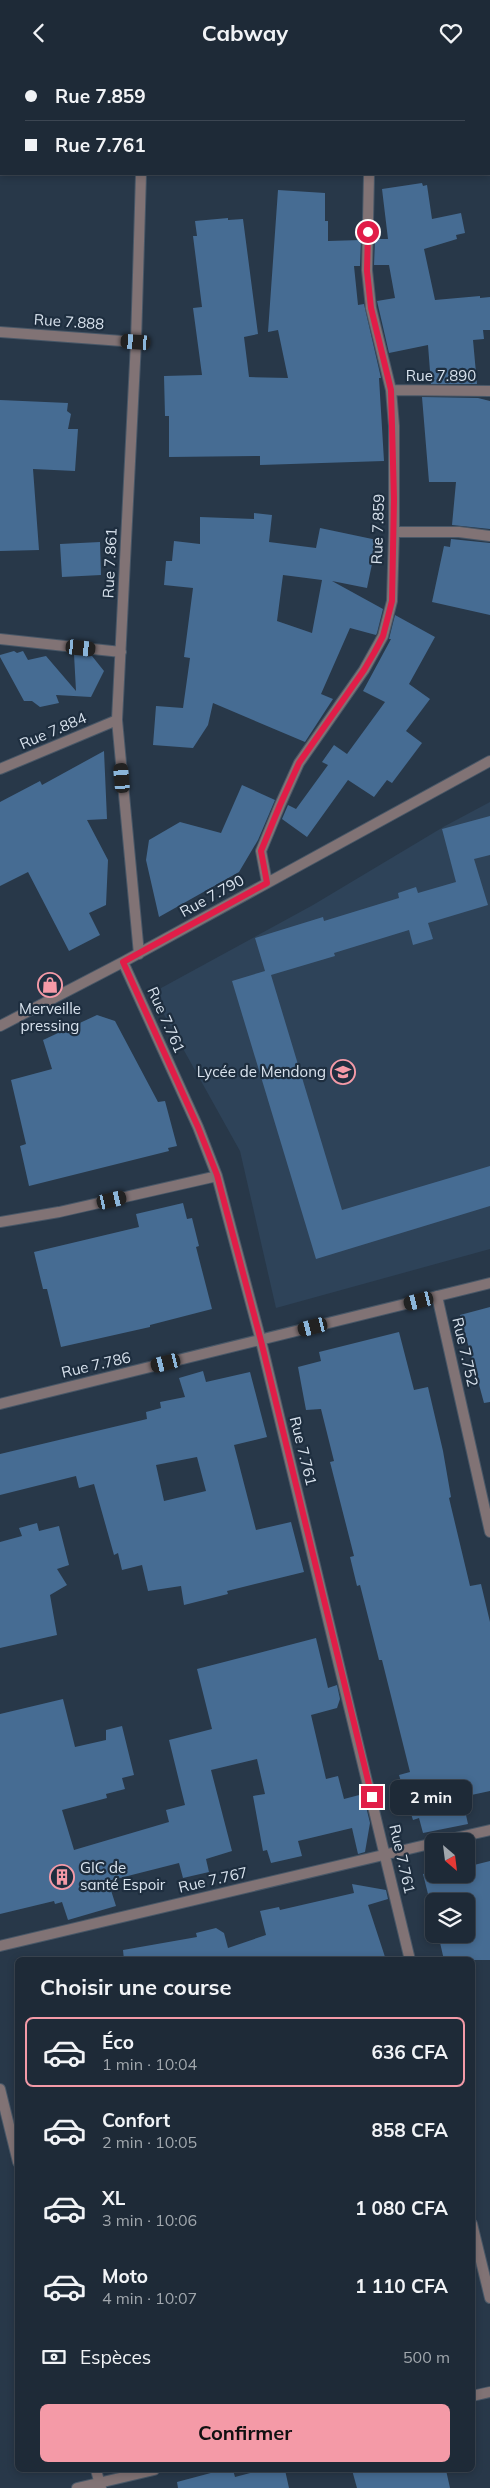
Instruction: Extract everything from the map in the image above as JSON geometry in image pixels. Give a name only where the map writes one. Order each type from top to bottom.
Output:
[{"type":"street","name":"Rue 7.861","points":[[138,954],[117,720],[136,342],[141,175]]},
{"type":"street","name":"Rue 7.859","points":[[267,883],[261,851],[299,763],[364,670],[383,636],[392,601],[394,533],[391,390],[371,308],[367,271],[369,175]]},
{"type":"street","name":"Rue 7.888","points":[[0,332],[136,342]]},
{"type":"street","name":"Rue 7.890","points":[[391,390],[490,391]]},
{"type":"street","points":[[394,533],[459,532],[490,536]]},
{"type":"street","points":[[0,639],[121,652]]},
{"type":"street","name":"Rue 7.884","points":[[0,769],[117,720]]},
{"type":"street","name":"Rue 7.790","points":[[0,1026],[138,954],[490,761]]},
{"type":"street","name":"Rue 7.761","points":[[123,962],[198,1127],[217,1175],[261,1341],[409,1957]]},
{"type":"street","points":[[0,1222],[59,1212],[217,1175]]},
{"type":"street","name":"Rue 7.786","points":[[0,1404],[490,1283]]},
{"type":"street","name":"Rue 7.752","points":[[437,1296],[490,1532]]},
{"type":"street","points":[[475,1833],[490,1830]]},
{"type":"street","name":"Rue 7.767","points":[[0,1946],[425,1845]]},
{"type":"street","points":[[0,2089],[15,2150]]},
{"type":"street","points":[[475,2236],[490,2298]]},
{"type":"street","points":[[475,2395],[490,2392]]},
{"type":"street","points":[[97,2472],[100,2485]]},
{"type":"street","points":[[77,2488],[100,2485],[147,2472]]},
{"type":"shaded area","name":"Lycée de Mendong","points":[[490,802],[490,1249],[276,1308],[240,1151],[152,993],[313,905],[445,826]]},
{"type":"building","points":[[422,183],[423,186],[427,185],[432,219],[461,213],[465,233],[456,235],[457,239],[424,249],[435,300],[480,296],[480,298],[490,297],[490,330],[483,330],[484,339],[473,340],[477,384],[431,384],[428,345],[389,353],[377,301],[395,298],[389,265],[374,265],[375,239],[388,239],[382,189]]},
{"type":"building","points":[[278,190],[325,193],[325,221],[328,221],[328,241],[361,240],[360,266],[354,266],[358,305],[364,304],[381,378],[379,378],[384,461],[260,465],[260,456],[169,457],[169,416],[165,416],[164,376],[202,375],[193,308],[202,307],[193,236],[197,236],[195,221],[228,218],[228,220],[243,219],[258,334],[244,337],[249,377],[288,378],[278,330],[268,332]]},
{"type":"building","points":[[422,397],[478,398],[490,401],[490,529],[452,525],[456,482],[429,482]]},
{"type":"building","points":[[0,400],[68,403],[67,411],[71,414],[68,429],[78,429],[75,471],[33,469],[39,550],[0,551]]},
{"type":"building","points":[[254,513],[272,515],[269,542],[316,548],[320,528],[377,540],[367,588],[332,581],[383,609],[377,633],[376,635],[350,628],[321,694],[333,699],[305,742],[213,703],[208,725],[193,748],[153,745],[156,706],[183,708],[190,658],[184,657],[193,588],[164,585],[166,561],[172,561],[174,541],[200,544],[200,517],[254,519]],"holes":[[[283,575],[322,580],[312,633],[277,621]]]},
{"type":"building","points":[[451,539],[490,543],[490,615],[432,602],[444,546],[450,547]]},
{"type":"building","points":[[100,542],[101,575],[62,577],[60,544]]},
{"type":"building","points":[[395,615],[435,637],[409,684],[430,699],[406,731],[422,743],[392,783],[387,780],[374,797],[348,780],[307,837],[282,819],[288,805],[296,809],[328,765],[322,762],[334,745],[347,754],[385,702],[363,691],[391,639],[389,639]]},
{"type":"building","points":[[14,651],[17,653],[23,651],[28,660],[46,656],[76,691],[74,654],[92,656],[104,671],[91,697],[56,695],[59,703],[40,707],[32,701],[24,701],[0,657],[0,655]]},
{"type":"building","points":[[104,751],[107,819],[87,820],[108,860],[106,905],[89,913],[100,935],[69,951],[28,872],[0,886],[0,802],[40,781],[42,785]]},
{"type":"building","points":[[242,785],[275,800],[258,840],[239,872],[159,917],[146,860],[149,840],[180,822],[221,833]]},
{"type":"building","points":[[490,816],[490,855],[474,859],[488,905],[428,923],[433,939],[413,945],[409,930],[334,953],[335,956],[271,975],[342,1210],[490,1166],[490,1206],[316,1259],[232,981],[265,971],[255,938],[323,917],[324,921],[399,898],[398,893],[416,887],[418,893],[456,882],[442,829]]},
{"type":"building","points":[[97,1015],[115,1021],[158,1102],[165,1101],[177,1146],[168,1148],[169,1151],[29,1186],[20,1146],[26,1144],[11,1080],[52,1069],[43,1040]]},
{"type":"building","points":[[183,1203],[187,1219],[192,1218],[199,1246],[196,1247],[212,1309],[150,1325],[150,1327],[61,1347],[47,1289],[43,1289],[34,1252],[139,1227],[136,1214]]},
{"type":"building","points":[[490,1307],[490,1402],[484,1403],[460,1315]]},
{"type":"building","points":[[399,1332],[414,1390],[428,1387],[443,1451],[451,1497],[449,1498],[470,1586],[481,1584],[490,1622],[490,1791],[462,1797],[468,1824],[423,1833],[419,1818],[413,1820],[399,1775],[410,1772],[382,1660],[379,1660],[360,1585],[357,1586],[350,1557],[354,1556],[330,1462],[334,1461],[321,1409],[306,1410],[298,1367],[321,1361],[319,1352]]},
{"type":"building","points":[[203,1371],[206,1382],[250,1372],[267,1437],[234,1445],[256,1530],[291,1522],[304,1572],[227,1591],[228,1594],[184,1605],[181,1586],[148,1591],[142,1565],[122,1570],[118,1553],[114,1555],[94,1484],[79,1488],[76,1476],[0,1495],[0,1454],[147,1419],[146,1412],[161,1408],[160,1402],[185,1397],[179,1378]],"holes":[[[197,1457],[206,1491],[164,1501],[156,1465]]]},
{"type":"building","points":[[37,1523],[39,1531],[59,1526],[69,1565],[57,1569],[67,1585],[50,1595],[57,1635],[0,1648],[0,1542],[22,1536],[19,1528]]},
{"type":"building","points":[[316,1638],[328,1688],[337,1685],[340,1699],[337,1708],[311,1715],[326,1779],[338,1776],[344,1799],[363,1794],[370,1823],[365,1852],[358,1854],[352,1828],[298,1841],[302,1856],[271,1863],[267,1850],[263,1851],[253,1796],[265,1794],[257,1759],[211,1770],[232,1851],[206,1859],[209,1872],[183,1878],[179,1863],[108,1881],[116,1906],[68,1920],[62,1902],[55,1904],[54,1901],[0,1914],[0,1714],[63,1699],[75,1747],[106,1740],[106,1730],[122,1726],[134,1775],[122,1778],[125,1789],[106,1794],[107,1798],[62,1810],[74,1850],[169,1822],[166,1810],[185,1805],[169,1740],[212,1729],[197,1669]]},
{"type":"building","points":[[490,1861],[490,1960],[475,1960],[475,1957],[443,1957],[440,1943],[475,1943],[475,1893],[428,1893],[425,1883],[475,1883],[475,1865]]},
{"type":"building","points":[[352,1884],[386,1890],[388,1899],[368,1905],[385,1957],[124,1957],[123,1950],[197,1937],[196,1933],[216,1928],[224,1933],[228,1948],[266,1935],[260,1911],[279,1907],[280,1910],[354,1893]]},
{"type":"building","points":[[214,2472],[234,2472],[235,2477],[254,2472],[285,2472],[289,2488],[178,2488],[177,2482]]},
{"type":"building","points":[[353,2472],[446,2472],[450,2488],[357,2488]]},
{"type":"place","name":"Merveille pressing","points":[[50,985]]},
{"type":"place","name":"Lycée de Mendong","points":[[343,1072]]},
{"type":"place","name":"GIC de santé Espoir","points":[[62,1877]]},
{"type":"route","points":[[368,232],[367,271],[371,308],[376,335],[391,390],[394,426],[392,601],[383,636],[364,670],[336,707],[299,763],[261,851],[267,883],[123,962],[198,1127],[217,1175],[261,1341],[372,1797]]}]
